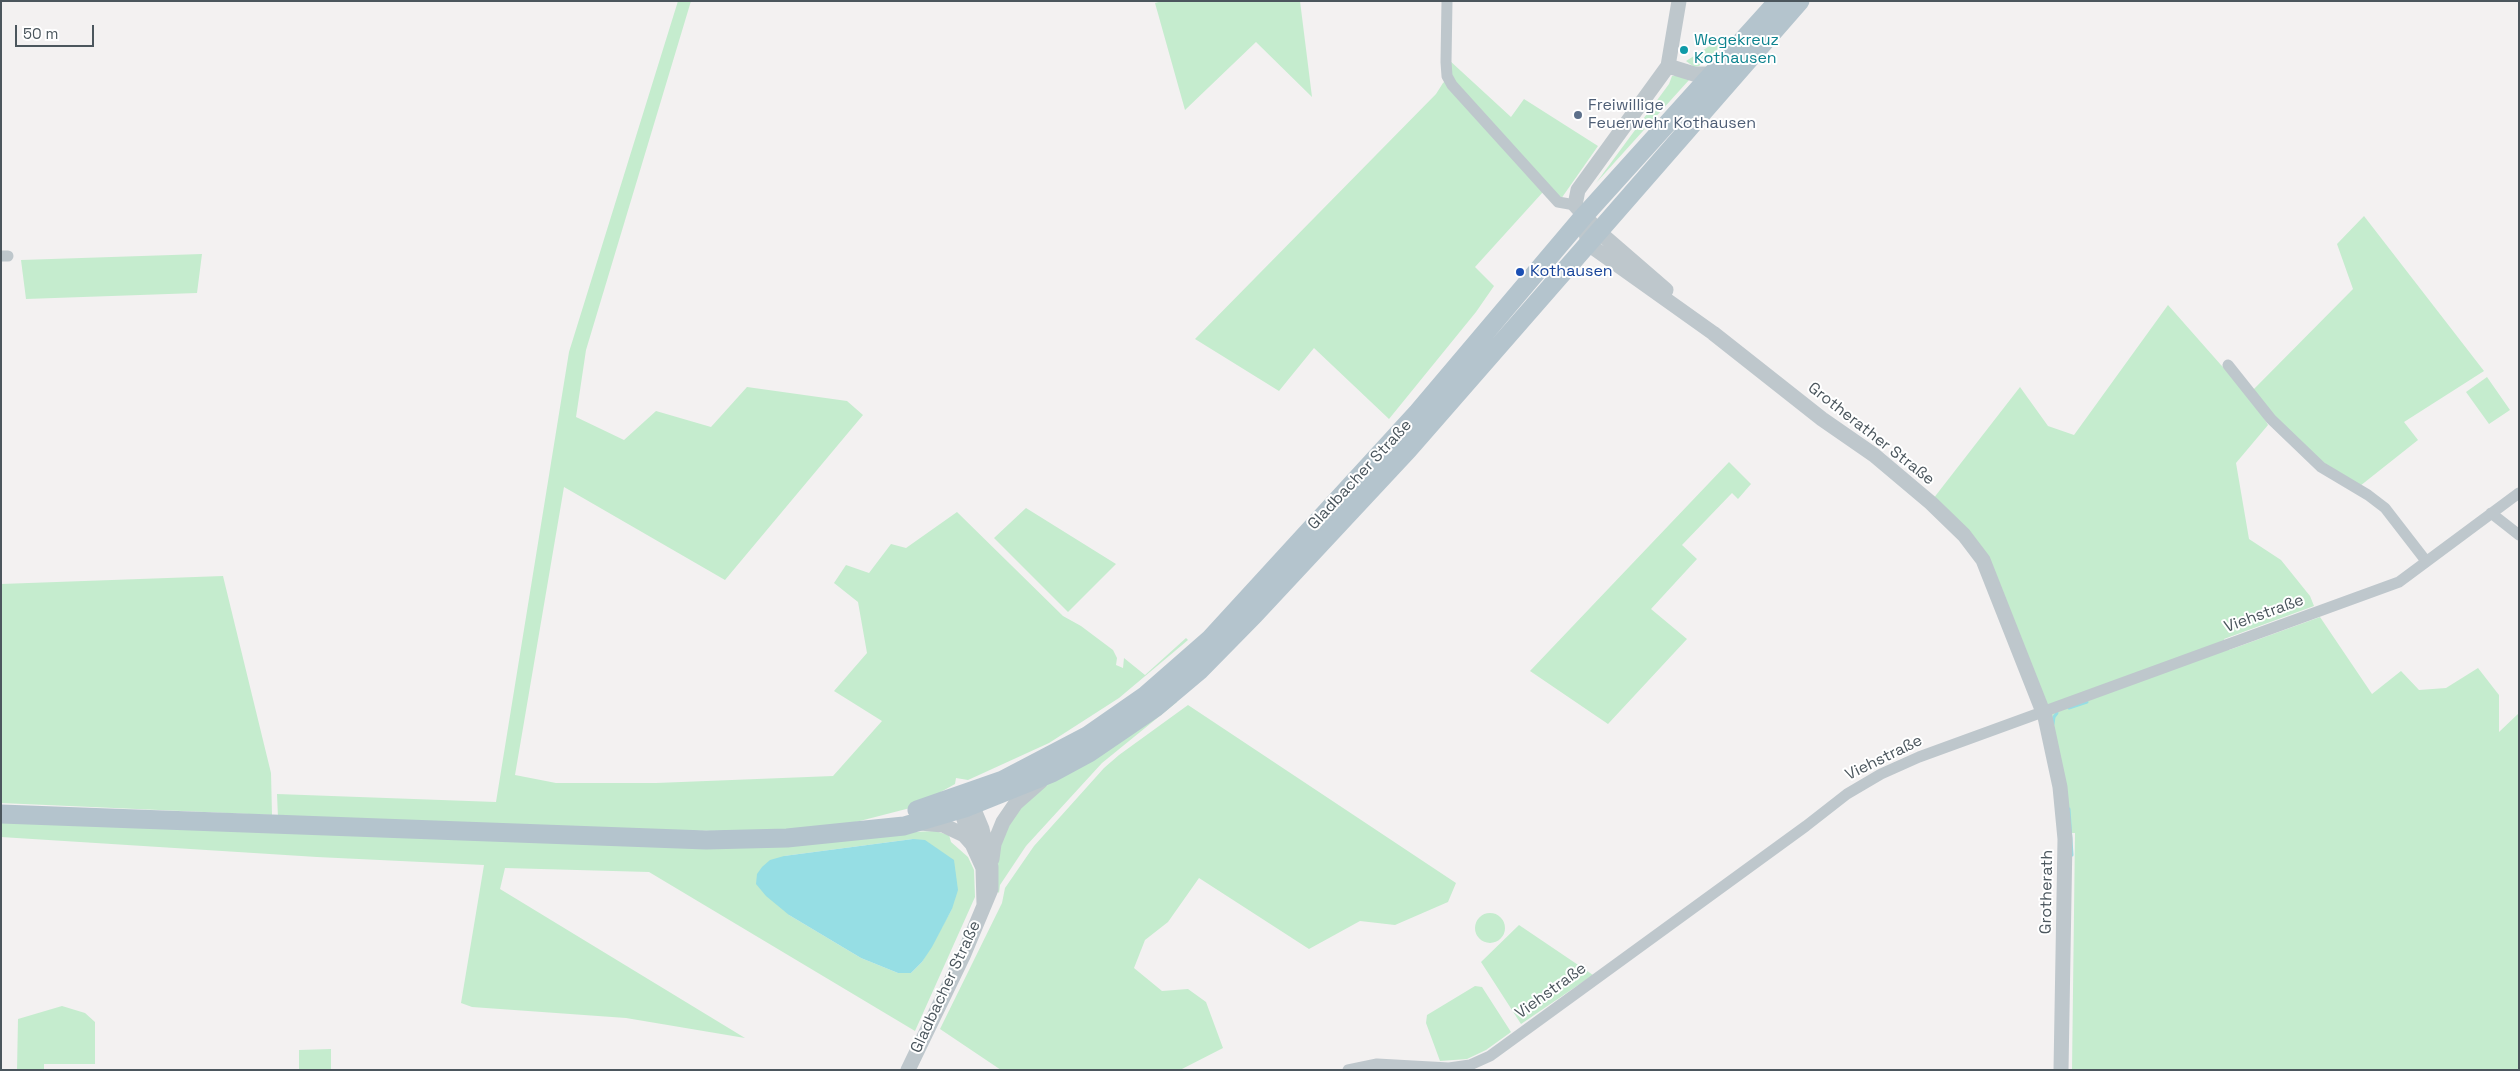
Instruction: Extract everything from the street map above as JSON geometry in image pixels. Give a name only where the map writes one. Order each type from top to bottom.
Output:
[{"type":"main road","name":"Gladbacher Straße","points":[[966,803],[1003,780],[1087,736],[1146,695],[1210,639],[1418,412],[1579,211],[1713,74],[1778,1]]},
{"type":"main road","name":"Gladbacher Straße","points":[[966,803],[1052,773],[1089,753],[1155,708],[1199,671],[1255,614],[1408,450],[1800,1]]},
{"type":"main road","points":[[1,814],[706,840],[787,838],[916,822],[966,803]]},
{"type":"main road","points":[[827,834],[910,813],[966,803]]},
{"type":"street","points":[[1447,1],[1446,62],[1447,76],[1452,85],[1558,202],[1579,211],[1578,190],[1668,66],[1679,1]]},
{"type":"street","points":[[1668,66],[1694,74],[1713,74]]},
{"type":"street","name":"Grotherather Straße","points":[[1579,211],[1594,238],[1822,419],[1874,455],[1931,503],[1964,534],[1983,560],[1994,583],[2044,715]]},
{"type":"street","points":[[2228,365],[2271,419],[2321,467],[2368,495],[2385,508],[2426,561]]},
{"type":"street","name":"Viehstraße","points":[[1348,1070],[1376,1064],[1449,1068],[1470,1065],[1490,1056],[1806,826],[1847,794],[1881,774],[1919,757],[2044,715],[2398,582],[2519,493]]},
{"type":"street","points":[[2491,513],[2519,535]]},
{"type":"street","name":"Grotherath","points":[[2044,715],[2060,787],[2065,839],[2061,1070]]},
{"type":"street","points":[[991,868],[994,844],[1003,822],[1016,803],[1052,773]]},
{"type":"street","points":[[966,803],[982,829],[991,868]]},
{"type":"street","name":"Gladbacher Straße","points":[[966,803],[972,844],[983,868],[984,904]]},
{"type":"street","points":[[916,822],[943,825],[964,835],[972,844]]},
{"type":"street","name":"Gladbacher Straße","points":[[908,1070],[963,956],[992,889],[991,868]]},
{"type":"green space","points":[[678,1],[691,1],[586,350],[576,417],[624,440],[656,411],[711,427],[747,387],[847,401],[863,415],[725,580],[564,487],[515,775],[556,783],[656,783],[833,776],[882,721],[834,691],[867,653],[858,602],[834,583],[846,565],[869,573],[891,544],[906,548],[957,512],[1063,616],[1081,626],[1113,650],[1117,658],[1116,665],[1123,668],[1124,658],[1145,675],[1186,638],[1188,640],[1119,698],[1049,743],[968,780],[956,778],[955,784],[914,807],[852,823],[819,828],[737,832],[278,818],[277,794],[496,802],[569,352]]},
{"type":"green space","points":[[1162,1],[1300,1],[1312,97],[1256,42],[1185,110],[1155,3]]},
{"type":"green space","points":[[1719,40],[1721,46],[1699,66],[1694,67],[1686,61]]},
{"type":"green space","points":[[1449,60],[1511,117],[1524,99],[1598,146],[1556,206],[1543,192],[1475,267],[1494,286],[1476,312],[1389,419],[1314,348],[1279,391],[1195,339],[1436,94],[1443,83],[1451,76]]},
{"type":"green space","points":[[1672,76],[1681,76],[1689,80],[1596,183],[1669,84]]},
{"type":"green space","points":[[2364,216],[2484,371],[2404,422],[2418,440],[2360,486],[2315,457],[2251,396],[2268,425],[2236,463],[2249,539],[2281,560],[2310,596],[2314,606],[2224,639],[2229,650],[2320,617],[2372,694],[2401,671],[2419,690],[2446,688],[2478,668],[2499,695],[2499,732],[2519,713],[2519,1070],[2072,1070],[2075,833],[2070,833],[2061,769],[1993,567],[1933,499],[2020,387],[2048,426],[2074,435],[2168,305],[2221,365],[2250,393],[2353,289],[2337,244]]},
{"type":"green space","points":[[202,254],[197,293],[26,299],[21,260]]},
{"type":"green space","points":[[2487,377],[2510,410],[2489,424],[2466,392]]},
{"type":"green space","points":[[1729,462],[1751,484],[1738,499],[1732,493],[1682,545],[1697,559],[1651,609],[1687,639],[1608,724],[1530,671]]},
{"type":"green space","points":[[1026,508],[1116,564],[1068,612],[994,538]]},
{"type":"green space","points":[[223,576],[271,773],[272,815],[1,803],[1,584]]},
{"type":"green space","points":[[1175,700],[1177,702],[1102,763],[1026,846],[1000,885],[999,893],[997,891],[998,851],[1008,824],[1019,805],[1036,791]]},
{"type":"green space","points":[[1188,705],[1456,883],[1448,902],[1395,925],[1360,921],[1309,949],[1199,878],[1168,922],[1145,940],[1134,968],[1162,991],[1188,989],[1206,1002],[1223,1048],[1180,1070],[1001,1070],[940,1029],[1002,903],[1005,888],[1034,846],[1104,768]]},
{"type":"green space","points":[[1,822],[890,833],[935,831],[949,835],[951,842],[968,857],[974,870],[975,897],[915,1031],[649,872],[505,868],[500,889],[745,1038],[626,1018],[472,1007],[461,1003],[484,865],[317,857],[1,837]],"holes":[[[913,839],[952,909],[922,962],[911,973],[898,973],[861,958],[789,915],[784,856]]]},
{"type":"green space","points":[[1490,913],[1501,917],[1505,928],[1501,939],[1490,943],[1479,939],[1475,928],[1479,917]]},
{"type":"green space","points":[[1519,925],[1593,975],[1521,1024],[1481,962]]},
{"type":"green space","points":[[1475,986],[1482,987],[1511,1032],[1486,1050],[1467,1059],[1440,1061],[1426,1023],[1427,1015]]},
{"type":"green space","points":[[62,1006],[85,1013],[95,1022],[95,1064],[44,1064],[44,1070],[17,1070],[18,1019]]},
{"type":"green space","points":[[331,1049],[331,1070],[299,1070],[299,1050]]},
{"type":"water","points":[[913,839],[925,840],[954,860],[958,890],[952,909],[932,947],[922,962],[911,973],[898,973],[861,958],[789,915],[766,896],[756,884],[757,874],[770,860],[784,856]]},
{"type":"waterway","points":[[2069,708],[2087,702]]},
{"type":"waterway","points":[[2053,724],[2057,713]]},
{"type":"waterway","points":[[2069,809],[2072,855]]},
{"type":"place","name":"Wegekreuz Kothausen","points":[[1684,50]]},
{"type":"place","name":"Freiwillige Feuerwehr Kothausen","points":[[1578,115]]},
{"type":"place","name":"Kothausen","points":[[1520,272]]}]
